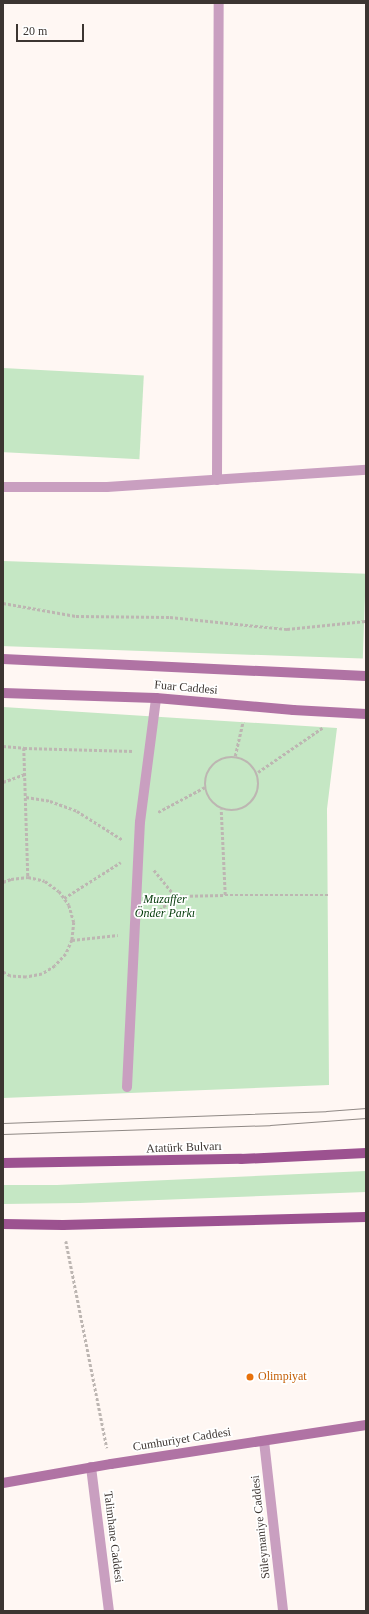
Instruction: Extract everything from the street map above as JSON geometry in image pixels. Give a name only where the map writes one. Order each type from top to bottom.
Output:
[{"type":"main road","name":"Fuar Caddesi","points":[[3,659],[366,676]]},
{"type":"main road","name":"Fuar Caddesi","points":[[3,693],[156,698],[366,714]]},
{"type":"main road","name":"Atatürk Bulvarı","points":[[3,1163],[226,1160],[366,1153]]},
{"type":"main road","points":[[3,1224],[63,1225],[366,1217]]},
{"type":"main road","name":"Cumhuriyet Caddesi","points":[[3,1482],[366,1425]]},
{"type":"street","points":[[217,480],[219,3]]},
{"type":"street","points":[[3,487],[107,487],[366,470]]},
{"type":"street","points":[[127,1087],[140,822],[156,698]]},
{"type":"street","name":"Süleymaniye Caddesi","points":[[264,1441],[283,1611]]},
{"type":"street","name":"Talimhane Caddesi","points":[[91,1467],[109,1611]]},
{"type":"path","points":[[3,603],[76,616],[170,617],[287,629],[366,621]]},
{"type":"path","points":[[235,756],[247,706]]},
{"type":"path","points":[[258,772],[344,713]]},
{"type":"path","points":[[3,746],[149,752]]},
{"type":"path","points":[[24,748],[28,877]]},
{"type":"path","points":[[235,756],[249,761],[258,772],[260,782],[259,791],[255,800],[248,807],[239,811],[221,809],[213,804],[207,796],[205,786],[209,770],[214,764],[227,757],[235,756]]},
{"type":"path","points":[[3,782],[25,774]]},
{"type":"path","points":[[140,822],[205,786]]},
{"type":"path","points":[[26,796],[77,811],[138,851],[175,896]]},
{"type":"path","points":[[221,809],[225,895]]},
{"type":"path","points":[[64,898],[138,851]]},
{"type":"path","points":[[3,882],[11,879],[28,877],[45,882],[59,891],[69,905],[74,922],[72,940],[66,954],[55,966],[42,974],[26,977],[10,976],[3,972]]},
{"type":"path","points":[[72,940],[134,934],[175,896],[328,895]]},
{"type":"path","points":[[63,1225],[111,1464]]},
{"type":"green space","points":[[3,368],[144,375],[139,459],[3,452]]},
{"type":"green space","points":[[3,561],[366,574],[363,659],[3,646]]},
{"type":"green space","name":"Muzaffer Önder Parkı","points":[[3,707],[337,728],[327,809],[329,1085],[3,1098]]},
{"type":"green space","points":[[366,1171],[366,1192],[80,1203],[3,1204],[3,1185],[57,1185]]},
{"type":"tram line","points":[[3,1123],[326,1111],[366,1108]]},
{"type":"tram line","points":[[3,1134],[270,1125],[366,1118]]},
{"type":"place","name":"Olimpiyat","points":[[250,1377]]}]
